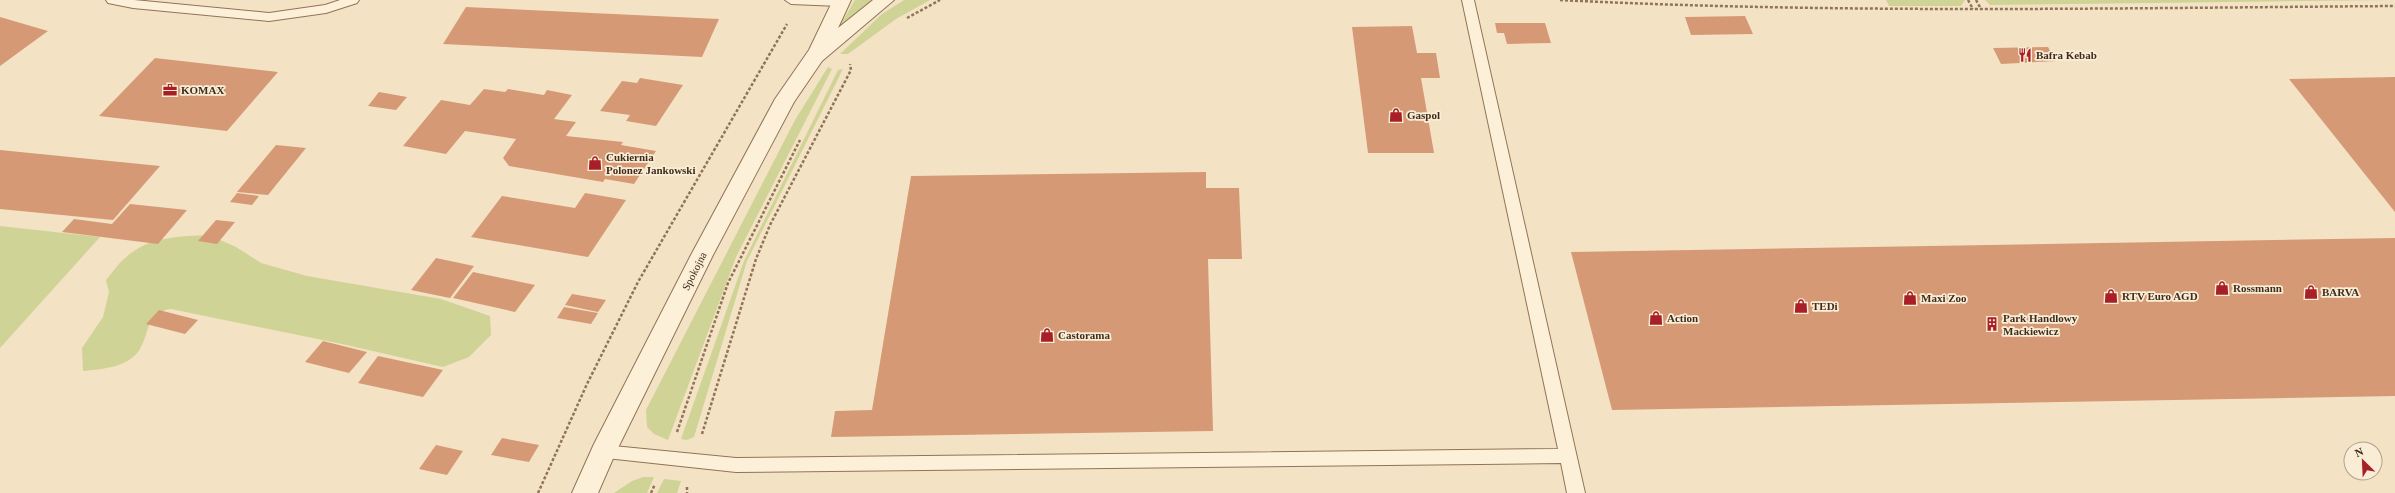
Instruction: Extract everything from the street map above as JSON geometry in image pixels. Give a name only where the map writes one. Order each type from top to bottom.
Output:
[{"type":"street","name":"Spokojna","points":[[815,56],[885,0]]},
{"type":"street","name":"Spokojna","points":[[585,493],[603,452],[702,255],[785,99],[815,56],[841,1]]},
{"type":"lane","points":[[112,0],[133,4],[269,17],[326,9],[353,0]]},
{"type":"lane","points":[[791,0],[841,1]]},
{"type":"lane","points":[[1468,0],[1576,493]]},
{"type":"lane","points":[[603,452],[736,465],[1568,456]]},
{"type":"path","points":[[1560,0],[1682,6],[1973,9],[2395,6]]},
{"type":"path","points":[[1968,0],[1973,9]]},
{"type":"path","points":[[1976,0],[1981,9]]},
{"type":"path","points":[[538,493],[587,384],[638,282],[775,47],[815,56]]},
{"type":"path","points":[[687,493],[686,487],[756,259],[770,225],[850,70],[850,61]]},
{"type":"path","points":[[651,493],[667,458],[728,284],[801,138]]},
{"type":"green space","points":[[855,0],[874,0],[842,27],[839,27]]},
{"type":"green space","points":[[904,0],[930,0],[896,19],[848,54],[840,54],[882,14]]},
{"type":"green space","points":[[1886,0],[1965,0],[1961,6],[1889,6]]},
{"type":"green space","points":[[1985,0],[2395,0],[1990,5]]},
{"type":"green space","points":[[828,67],[832,69],[736,257],[668,440],[654,434],[647,427],[646,410],[795,120]]},
{"type":"green space","points":[[843,69],[747,261],[694,437],[687,440],[681,439],[744,261],[838,70]]},
{"type":"green space","points":[[0,226],[100,237],[0,348]]},
{"type":"green space","points":[[209,235],[236,247],[261,263],[307,276],[441,299],[490,316],[491,335],[469,357],[443,367],[342,344],[171,309],[156,314],[152,319],[142,345],[133,357],[120,365],[113,367],[83,371],[82,348],[103,317],[109,292],[106,280],[119,264],[142,246],[153,242],[175,237]]},
{"type":"green space","points":[[643,477],[654,477],[647,493],[614,493],[632,481]]},
{"type":"green space","points":[[664,479],[681,481],[677,493],[657,493]]},
{"type":"building","points":[[466,7],[719,19],[702,57],[443,44]]},
{"type":"building","points":[[1745,16],[1753,34],[1691,35],[1685,17]]},
{"type":"building","points":[[0,17],[48,31],[0,66]]},
{"type":"building","points":[[1495,23],[1545,23],[1551,43],[1507,44],[1504,33],[1497,33]]},
{"type":"building","name":"Gaspol","points":[[1412,26],[1417,53],[1436,53],[1440,78],[1421,78],[1434,153],[1368,153],[1352,27]]},
{"type":"building","name":"Bafra Kebab","points":[[2048,47],[2056,61],[2001,64],[1993,48]]},
{"type":"building","points":[[155,58],[278,72],[227,131],[99,116]]},
{"type":"building","points":[[2395,77],[2395,212],[2289,79]]},
{"type":"building","points":[[640,78],[683,85],[656,126],[626,121],[630,115],[600,111],[622,81],[637,83]]},
{"type":"building","points":[[484,89],[505,92],[508,89],[544,95],[547,90],[572,95],[554,119],[576,122],[566,136],[623,142],[621,145],[656,151],[634,184],[605,179],[603,182],[509,166],[503,158],[516,139],[465,131],[446,154],[403,146],[441,100],[470,105]]},
{"type":"building","points":[[379,92],[407,97],[396,110],[368,106]]},
{"type":"building","points":[[276,145],[306,148],[268,195],[237,192]]},
{"type":"building","points":[[0,150],[160,166],[113,220],[0,209]]},
{"type":"building","name":"Castorama","points":[[1206,172],[1206,188],[1239,188],[1242,259],[1208,259],[1213,431],[831,437],[835,411],[872,410],[911,176]]},
{"type":"building","points":[[237,193],[259,196],[252,205],[230,202]]},
{"type":"building","points":[[585,193],[626,200],[588,257],[471,237],[502,196],[575,208]]},
{"type":"building","points":[[130,204],[187,210],[158,244],[62,232],[74,219],[112,224]]},
{"type":"building","points":[[216,220],[235,222],[217,244],[198,241]]},
{"type":"building","name":"Park Handlowy Mackiewicz","points":[[2395,238],[2395,396],[1612,410],[1571,252]]},
{"type":"building","points":[[436,258],[474,266],[450,298],[411,290]]},
{"type":"building","points":[[473,272],[535,285],[515,312],[453,298]]},
{"type":"building","points":[[572,294],[606,300],[598,312],[565,305]]},
{"type":"building","points":[[564,307],[598,313],[591,324],[557,318]]},
{"type":"building","points":[[159,310],[198,320],[185,334],[146,324]]},
{"type":"building","points":[[323,341],[367,352],[349,373],[305,362]]},
{"type":"building","points":[[378,356],[443,370],[423,397],[358,383]]},
{"type":"building","points":[[502,438],[539,445],[529,462],[491,455]]},
{"type":"building","points":[[436,445],[463,451],[447,475],[419,469]]},
{"type":"place","name":"Bafra Kebab","points":[[2025,55]]},
{"type":"place","name":"KOMAX","points":[[170,90]]},
{"type":"place","name":"Gaspol","points":[[1396,115]]},
{"type":"place","name":"Cukiernia Polonez Jankowski","points":[[595,163]]},
{"type":"place","name":"Rossmann","points":[[2222,288]]},
{"type":"place","name":"BARVA","points":[[2311,292]]},
{"type":"place","name":"RTV Euro AGD","points":[[2111,296]]},
{"type":"place","name":"Maxi Zoo","points":[[1910,298]]},
{"type":"place","name":"TEDi","points":[[1801,306]]},
{"type":"place","name":"Action","points":[[1656,318]]},
{"type":"place","name":"Park Handlowy Mackiewicz","points":[[1992,324]]},
{"type":"place","name":"Castorama","points":[[1047,335]]}]
